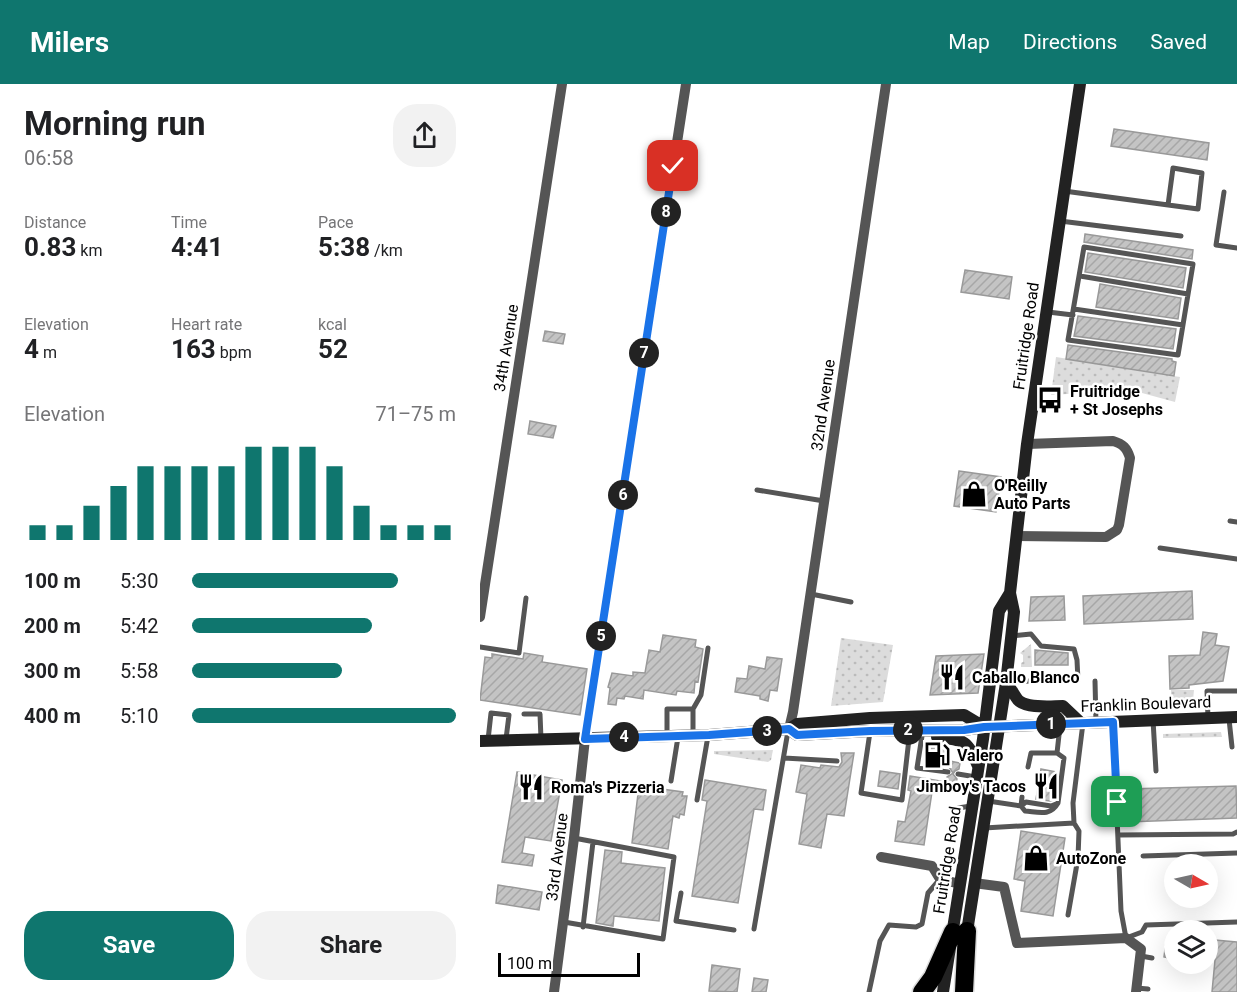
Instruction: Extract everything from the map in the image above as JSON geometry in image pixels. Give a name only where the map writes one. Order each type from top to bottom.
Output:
[{"type":"highway","points":[[922,992],[960,932]]},
{"type":"highway","points":[[960,932],[964,992]]},
{"type":"main road","name":"Fruitridge Road","points":[[943,992],[974,883],[1006,683],[1014,612],[1010,593],[1027,444],[1080,84]]},
{"type":"main road","name":"Fruitridge Road","points":[[957,992],[961,847],[972,806],[999,611],[1010,593]]},
{"type":"main road","points":[[1006,683],[1018,699],[1025,704],[1063,706],[1086,723]]},
{"type":"main road","name":"Franklin Boulevard","points":[[484,741],[709,735],[789,729],[797,724],[964,715],[984,727]]},
{"type":"main road","name":"Franklin Boulevard","points":[[789,729],[797,735],[870,731],[916,733],[984,727],[1233,717]]},
{"type":"main road","points":[[916,733],[966,742],[970,746],[977,771]]},
{"type":"street","name":"34th Avenue","points":[[480,616],[562,84]]},
{"type":"street","name":"33rd Avenue","points":[[554,992],[585,739],[686,84]]},
{"type":"street","name":"32nd Avenue","points":[[789,729],[886,84]]},
{"type":"street","points":[[1016,536],[1106,537],[1112,535],[1119,525],[1130,458],[1123,445],[1113,441],[1027,444]]},
{"type":"street","points":[[881,857],[932,866],[940,879],[960,884]]},
{"type":"street","points":[[974,883],[1004,887],[1017,943],[1126,938],[1141,949],[1140,990]]},
{"type":"lane","points":[[1064,191],[1168,205],[1198,209],[1202,173],[1173,168],[1168,205]]},
{"type":"lane","points":[[1224,192],[1216,245],[1237,248]]},
{"type":"lane","points":[[1060,221],[1181,236]]},
{"type":"lane","points":[[1084,247],[1193,264],[1178,355],[1068,340],[1080,276],[1084,247]]},
{"type":"lane","points":[[1080,276],[1188,294]]},
{"type":"lane","points":[[1046,311],[1183,325]]},
{"type":"lane","points":[[758,490],[824,501]]},
{"type":"lane","points":[[1230,521],[1237,522]]},
{"type":"lane","points":[[1161,548],[1237,560]]},
{"type":"lane","points":[[811,594],[851,602]]},
{"type":"lane","points":[[480,647],[519,653],[526,598]]},
{"type":"lane","points":[[1011,636],[1031,634],[1041,646],[1074,649],[1078,681]]},
{"type":"lane","points":[[693,735],[693,709],[701,695],[708,648]]},
{"type":"lane","points":[[1006,683],[1029,681]]},
{"type":"lane","points":[[1068,915],[1078,858],[1079,831],[1074,823],[1073,803],[1095,681]]},
{"type":"lane","points":[[1208,718],[1207,691],[1237,691]]},
{"type":"lane","points":[[671,781],[673,736],[667,709],[693,709]]},
{"type":"lane","points":[[484,741],[491,713],[509,715],[506,741]]},
{"type":"lane","points":[[524,714],[540,714],[541,740]]},
{"type":"lane","points":[[1232,747],[1233,717]]},
{"type":"lane","points":[[1153,720],[1156,771]]},
{"type":"lane","points":[[1113,722],[1121,911],[1126,938],[1142,932],[1146,925],[1237,922]]},
{"type":"lane","points":[[1057,753],[1060,724]]},
{"type":"lane","points":[[754,929],[789,729]]},
{"type":"lane","points":[[870,731],[861,793],[902,800],[916,733]]},
{"type":"lane","points":[[916,733],[917,768],[948,772]]},
{"type":"lane","points":[[697,800],[709,735]]},
{"type":"lane","points":[[988,801],[1021,806],[1025,811],[1049,813],[1054,810],[1058,803],[1064,758],[1057,753],[1031,753],[1028,767]]},
{"type":"lane","points":[[784,758],[837,761]]},
{"type":"lane","points":[[958,774],[977,771]]},
{"type":"lane","points":[[1021,806],[1022,797]]},
{"type":"lane","points":[[958,808],[972,806]]},
{"type":"lane","points":[[984,828],[1074,823]]},
{"type":"lane","points":[[1118,835],[1233,834],[1237,832]]},
{"type":"lane","points":[[564,922],[663,939],[674,857],[574,838]]},
{"type":"lane","points":[[583,927],[593,842]]},
{"type":"lane","points":[[1143,856],[1237,854]]},
{"type":"lane","points":[[869,992],[880,941],[889,925],[916,927],[922,924],[928,893],[940,879]]},
{"type":"lane","points":[[681,893],[676,921],[734,930]]},
{"type":"lane","points":[[1141,956],[1152,958]]},
{"type":"shaded area","points":[[1056,357],[1180,377],[1175,402],[1131,390],[1051,395]]},
{"type":"shaded area","points":[[841,638],[893,645],[883,702],[831,706]]},
{"type":"shaded area","points":[[1031,644],[1032,667],[1021,667],[1023,655],[1020,653]]},
{"type":"shaded area","points":[[1171,690],[1194,690],[1193,700],[1171,701]]},
{"type":"shaded area","points":[[1221,732],[1222,737],[1163,738],[1163,734]]},
{"type":"shaded area","points":[[773,750],[771,760],[768,762],[714,754],[714,751]]},
{"type":"building","points":[[1114,129],[1209,143],[1207,160],[1111,146]]},
{"type":"building","points":[[1085,234],[1193,250],[1192,259],[1084,242]]},
{"type":"building","points":[[1088,253],[1186,268],[1183,288],[1085,272]]},
{"type":"building","points":[[965,270],[1012,277],[1009,299],[961,292]]},
{"type":"building","points":[[1100,284],[1181,298],[1178,319],[1096,307]]},
{"type":"building","points":[[1078,316],[1176,329],[1173,349],[1074,336]]},
{"type":"building","points":[[545,331],[565,334],[563,344],[543,341]]},
{"type":"building","points":[[1068,345],[1172,359],[1176,362],[1174,376],[1066,359]]},
{"type":"building","points":[[530,421],[556,426],[553,438],[528,434]]},
{"type":"building","points":[[959,471],[1001,477],[996,512],[954,506]]},
{"type":"building","points":[[1192,591],[1193,619],[1084,624],[1083,596]]},
{"type":"building","points":[[1064,596],[1065,620],[1029,621],[1031,597]]},
{"type":"building","points":[[1203,632],[1217,634],[1215,645],[1229,647],[1223,681],[1189,685],[1189,688],[1170,689],[1169,656],[1200,655]]},
{"type":"building","points":[[663,635],[696,640],[695,647],[703,649],[694,693],[677,691],[676,695],[644,690],[643,699],[625,696],[624,699],[617,698],[616,705],[608,704],[610,688],[608,687],[612,673],[633,676],[633,672],[645,673],[649,650],[660,652]]},
{"type":"building","points":[[1035,650],[1068,653],[1068,665],[1035,665]]},
{"type":"building","points":[[524,653],[543,656],[542,662],[587,669],[580,715],[480,700],[485,657],[492,658],[492,654],[523,659]]},
{"type":"building","points":[[984,654],[978,693],[930,695],[936,656]]},
{"type":"building","points":[[767,657],[782,659],[777,691],[770,690],[768,701],[760,699],[760,696],[735,692],[737,678],[747,679],[749,666],[765,669]]},
{"type":"building","points":[[926,748],[948,748],[948,758],[926,759]]},
{"type":"building","points":[[841,753],[854,753],[844,816],[827,814],[821,848],[799,844],[807,794],[796,792],[801,765],[820,768],[821,765],[839,767],[842,762]]},
{"type":"building","points":[[950,761],[960,763],[959,769],[953,774],[957,779],[956,784],[946,782],[947,777],[953,773],[949,767]]},
{"type":"building","points":[[1041,769],[1057,772],[1054,800],[1036,799]]},
{"type":"building","points":[[880,771],[900,774],[898,789],[878,786]]},
{"type":"building","points":[[517,772],[562,780],[551,841],[525,837],[522,853],[534,855],[532,866],[502,862]]},
{"type":"building","points":[[910,776],[941,781],[939,793],[932,792],[924,845],[895,841],[898,821],[905,822],[911,791],[908,790]]},
{"type":"building","points":[[705,780],[766,790],[763,810],[754,809],[738,903],[692,896],[707,801],[702,800]]},
{"type":"building","points":[[1236,786],[1237,818],[1127,822],[1126,789]]},
{"type":"building","points":[[647,787],[683,792],[682,796],[687,796],[684,815],[680,814],[679,818],[673,816],[668,849],[632,843],[638,794],[646,795]]},
{"type":"building","points":[[1021,831],[1065,838],[1053,916],[1021,911],[1025,881],[1014,879]]},
{"type":"building","points":[[605,850],[622,852],[621,863],[665,868],[659,921],[614,916],[613,926],[596,923]]},
{"type":"building","points":[[498,885],[542,892],[539,910],[496,903]]},
{"type":"building","points":[[1218,940],[1237,942],[1237,992],[1212,992],[1214,974],[1218,974]]},
{"type":"building","points":[[712,965],[740,969],[737,992],[709,991]]},
{"type":"building","points":[[754,978],[768,980],[766,992],[752,992]]},
{"type":"place","name":"Fruitridge + St Josephs","points":[[1050,400]]},
{"type":"place","name":"O'Reilly Auto Parts","points":[[974,494]]},
{"type":"place","name":"Caballo Blanco","points":[[952,677]]},
{"type":"place","name":"Valero","points":[[937,755]]},
{"type":"place","name":"Jimboy's Tacos","points":[[1046,786]]},
{"type":"place","name":"Roma's Pizzeria","points":[[531,787]]},
{"type":"place","name":"AutoZone","points":[[1036,858]]},
{"type":"route","points":[[673,166],[585,739],[709,735],[789,729],[797,735],[870,731],[964,730],[984,727],[1113,722],[1117,802]]}]
